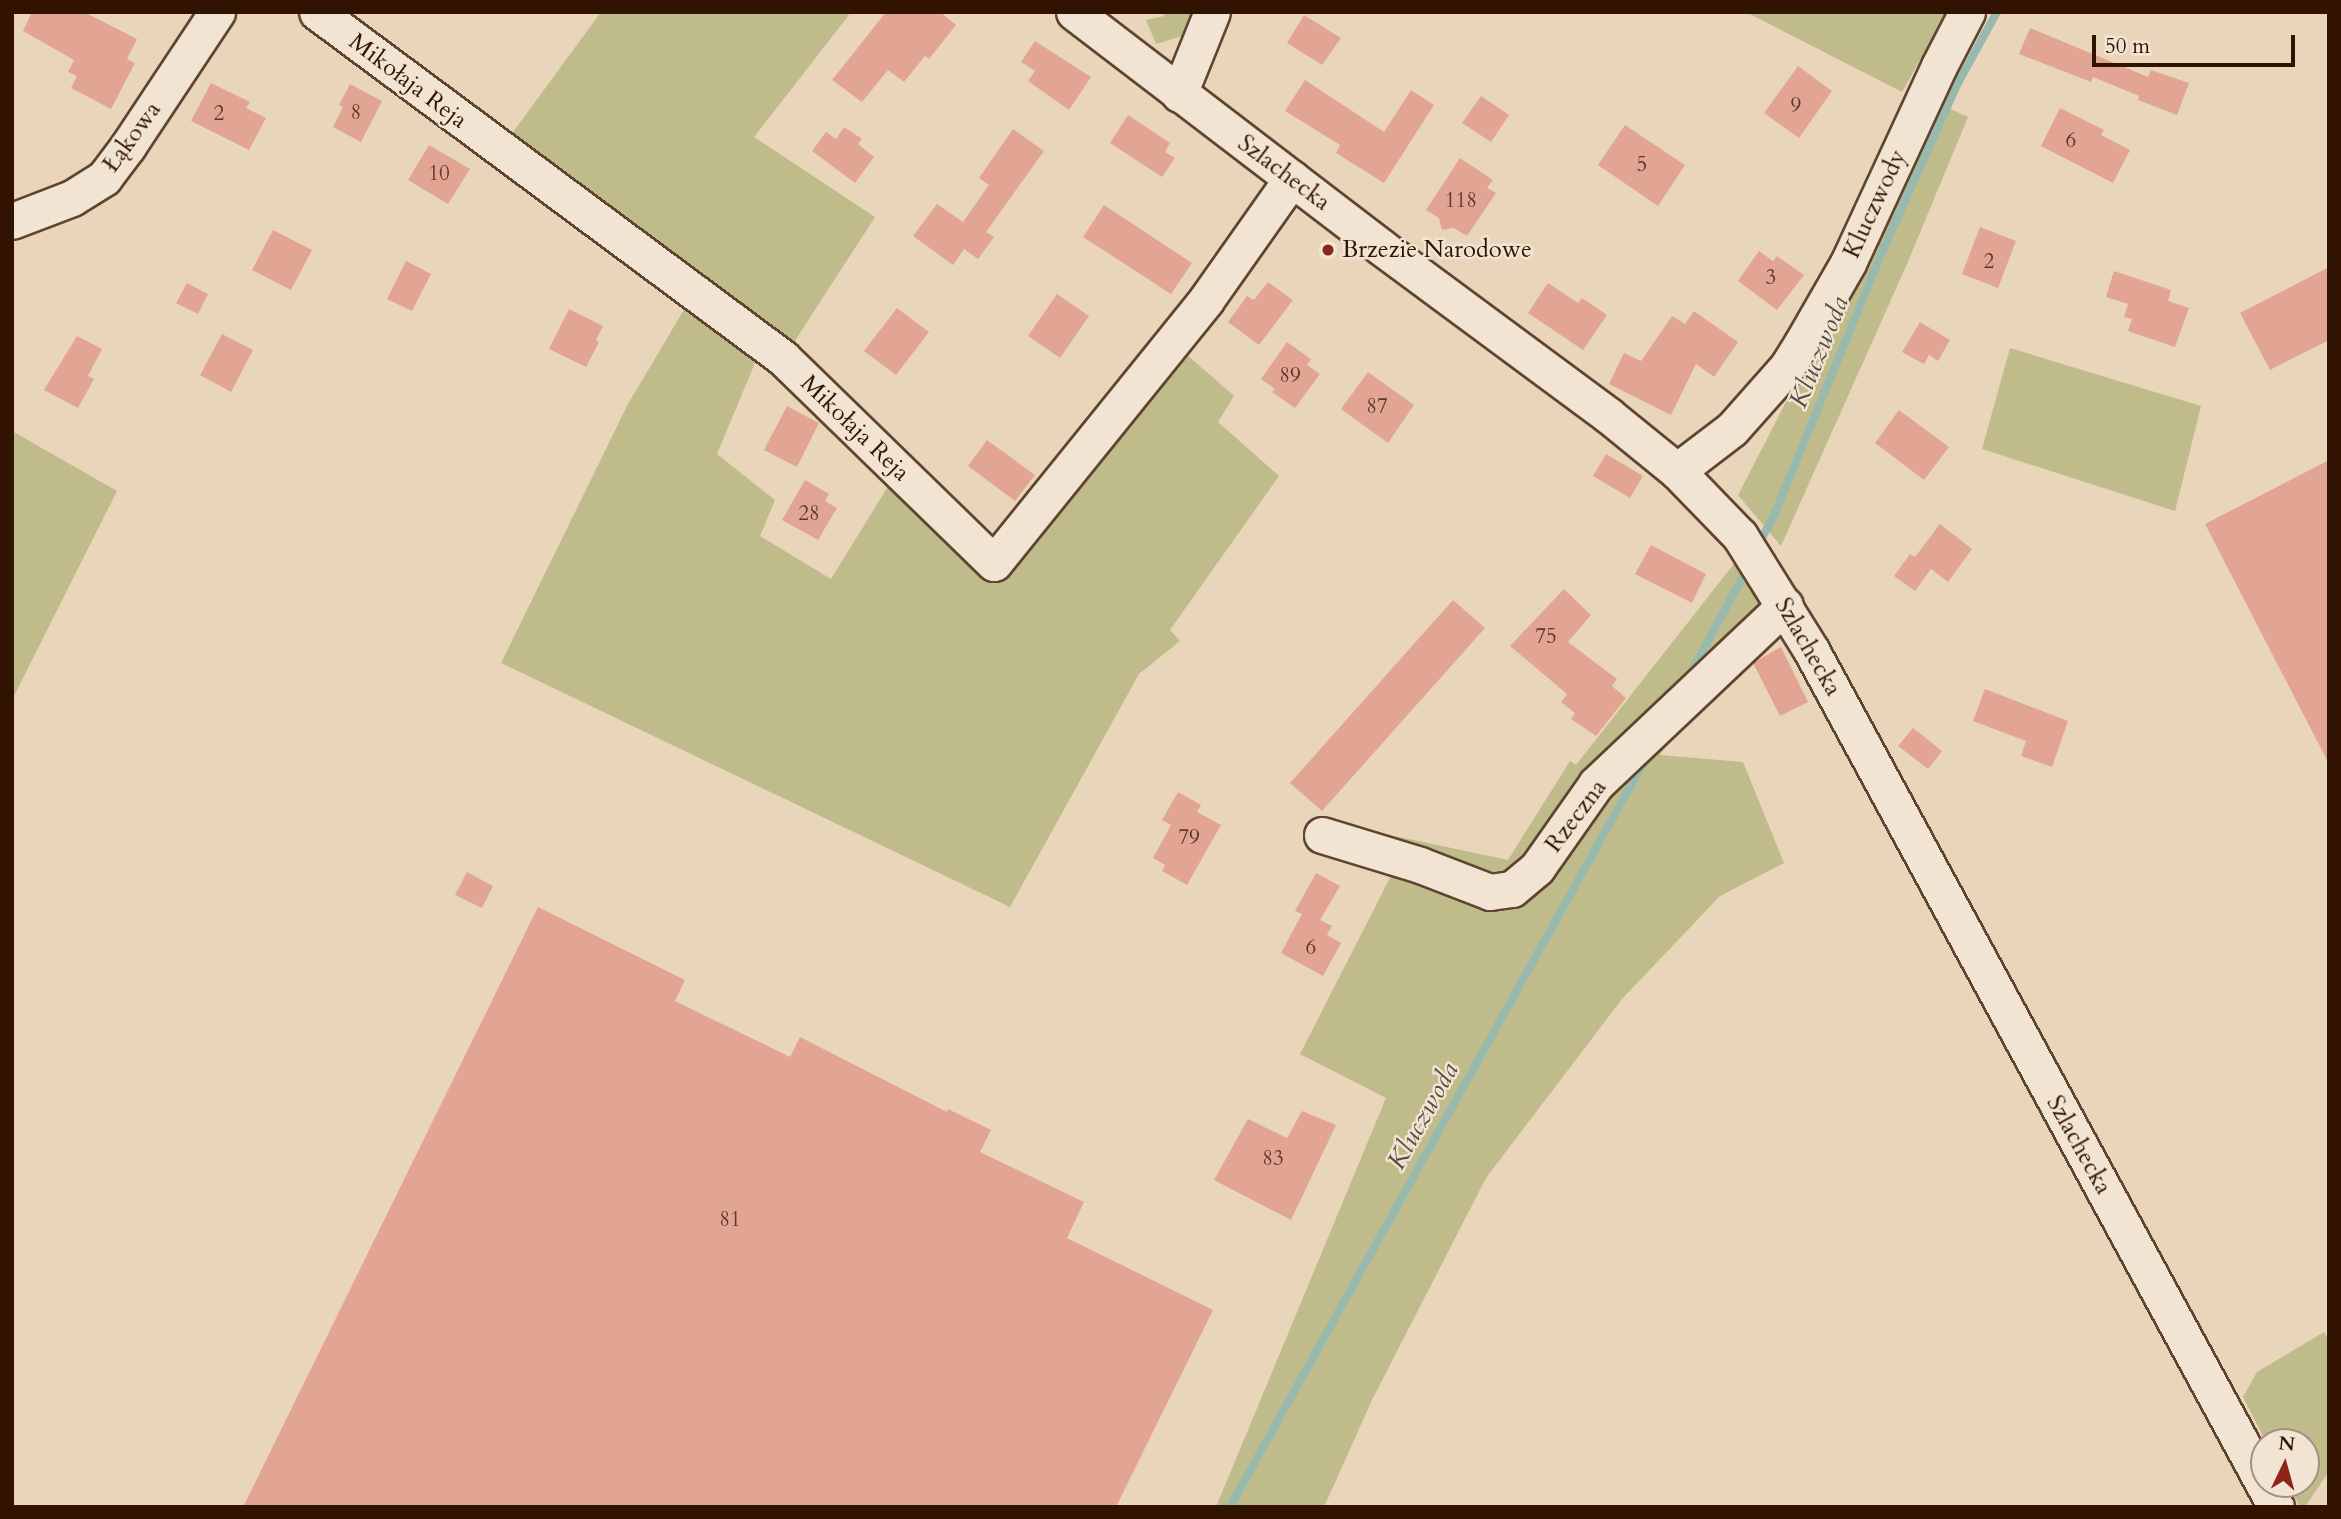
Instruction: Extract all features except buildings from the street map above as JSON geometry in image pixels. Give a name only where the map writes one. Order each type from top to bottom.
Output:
[{"type":"street","name":"Łąkowa","points":[[12,221],[72,198],[104,178],[217,12]]},
{"type":"street","name":"Mikołaja Reja","points":[[317,12],[783,358],[994,563],[1206,300],[1292,178]]},
{"type":"street","name":"Szlachecka","points":[[1074,12],[1179,94],[1608,415],[1677,471],[1740,536],[1779,596],[2276,1507]]},
{"type":"street","points":[[1179,94],[1212,12]]},
{"type":"street","name":"Kluczwody","points":[[1677,471],[1732,429],[1787,367],[1848,263],[1939,66],[1967,12]]},
{"type":"street","name":"Rzeczna","points":[[1321,835],[1420,865],[1490,892],[1512,889],[1537,868],[1596,784],[1779,596]]},
{"type":"shaded area","points":[[601,12],[845,12],[849,15],[754,137],[875,217],[791,347],[505,143]]},
{"type":"shaded area","points":[[1166,12],[1197,12],[1189,34],[1156,44],[1146,20],[1164,16]]},
{"type":"shaded area","points":[[1746,12],[1947,12],[1902,92]]},
{"type":"shaded area","points":[[1940,104],[1968,117],[1907,264],[1781,546],[1738,495]]},
{"type":"shaded area","points":[[688,303],[760,351],[717,454],[775,500],[760,536],[831,579],[892,480],[992,570],[1178,347],[1234,396],[1218,422],[1279,476],[1170,630],[1180,641],[1139,674],[1010,907],[501,663],[628,404]]},
{"type":"shaded area","points":[[2010,348],[2201,406],[2175,511],[1982,449]]},
{"type":"shaded area","points":[[12,431],[117,491],[12,700]]},
{"type":"shaded area","points":[[1737,560],[1766,607],[1518,872],[1481,875],[1324,821],[1508,860],[1570,761],[1576,765]]},
{"type":"shaded area","points":[[1688,714],[1660,755],[1743,762],[1784,863],[1720,896],[1622,999],[1486,1178],[1372,1400],[1324,1507],[1216,1507],[1386,1098],[1300,1054],[1395,868],[1525,905],[1623,771]]},
{"type":"shaded area","points":[[2324,1332],[2329,1340],[2329,1471],[2320,1484],[2320,1428],[2259,1428],[2243,1397],[2257,1372]]},
{"type":"shaded area","points":[[2295,1498],[2311,1498],[2305,1507],[2300,1507]]},
{"type":"waterway","name":"Kluczwoda","points":[[1758,546],[1775,513],[1886,243],[1958,83],[1997,12]]},
{"type":"waterway","name":"Kluczwoda","points":[[1689,676],[1748,567]]},
{"type":"waterway","name":"Kluczwoda","points":[[1230,1507],[1646,758]]},
{"type":"place","name":"Brzezie Narodowe","points":[[1328,250]]}]
